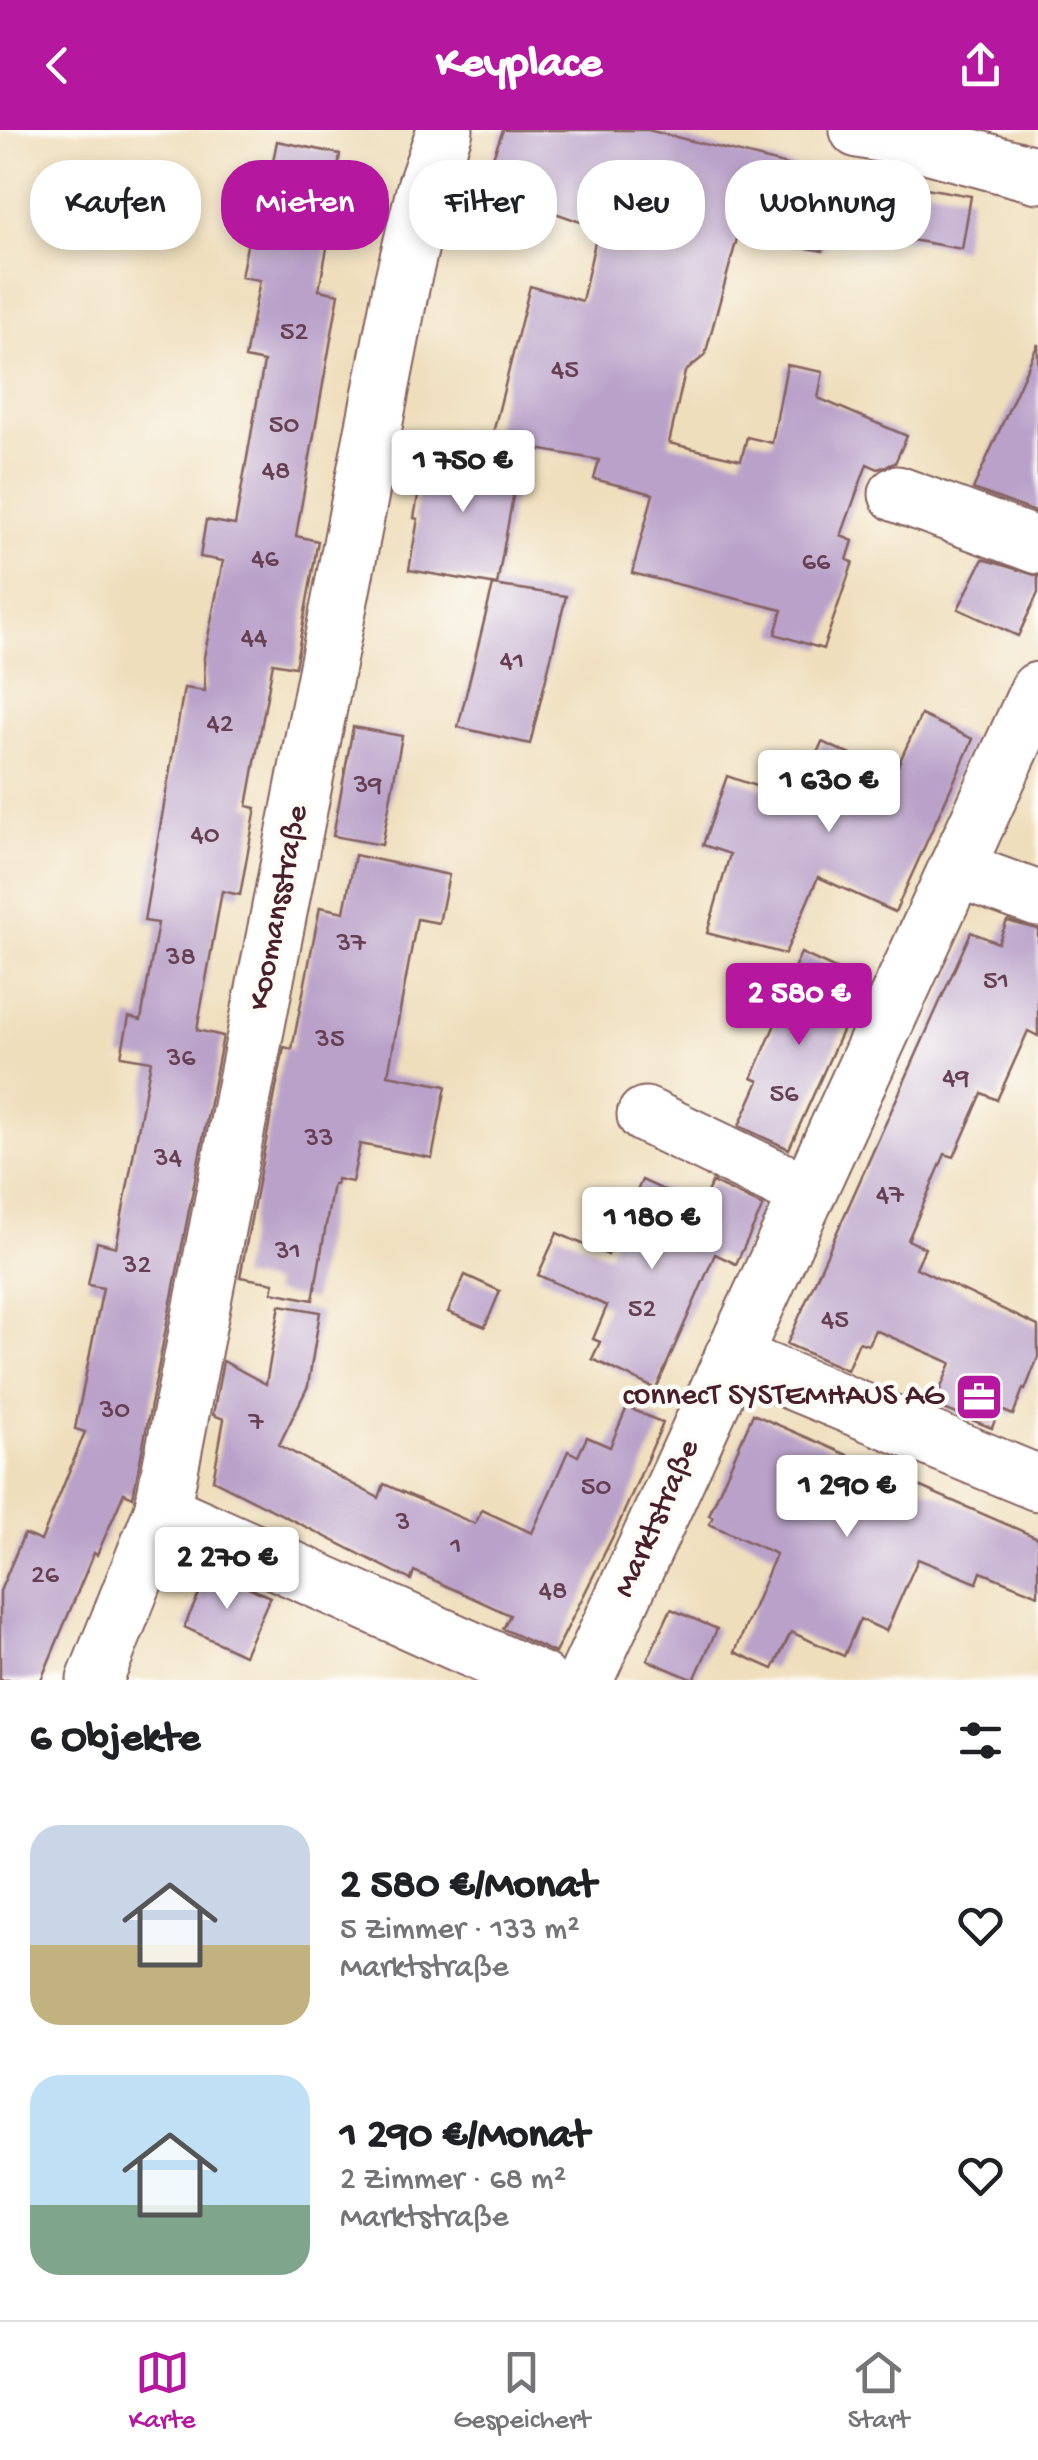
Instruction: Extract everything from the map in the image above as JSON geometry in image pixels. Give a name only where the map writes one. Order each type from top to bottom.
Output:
[{"type":"street","name":"Koomansstraße","points":[[94,1680],[162,1511],[402,283],[425,187],[445,130]]},
{"type":"street","points":[[858,130],[1038,174]]},
{"type":"street","points":[[897,494],[1038,546]]},
{"type":"street","name":"Marktstraße","points":[[585,1680],[1038,690]]},
{"type":"street","points":[[956,870],[1038,899]]},
{"type":"street","points":[[645,1115],[807,1193]]},
{"type":"street","points":[[732,1357],[1038,1483]]},
{"type":"street","points":[[162,1511],[540,1680]]},
{"type":"building","points":[[503,130],[648,130],[768,160],[725,160],[725,250],[734,250],[705,355],[685,372],[669,443],[741,460],[747,437],[772,443],[787,365],[823,372],[818,398],[907,436],[895,463],[878,469],[867,464],[841,536],[853,541],[847,560],[853,562],[823,649],[775,634],[782,610],[632,573],[653,494],[594,479],[599,460],[491,441],[530,286],[582,301],[593,250],[705,250],[705,160],[577,160],[577,221],[557,214],[557,160],[492,160]]},
{"type":"building","points":[[277,141],[340,154],[339,160],[273,160]]},
{"type":"building","points":[[931,189],[971,196],[962,249],[931,243]]},
{"type":"building","points":[[246,250],[327,250],[319,290],[339,294],[296,536],[318,541],[295,667],[273,663],[247,806],[256,808],[240,895],[222,891],[197,1030],[223,1036],[133,1497],[124,1493],[97,1555],[94,1553],[41,1680],[0,1680],[0,1591],[24,1534],[41,1541],[85,1432],[75,1429],[103,1288],[88,1285],[97,1242],[116,1247],[151,1061],[121,1056],[129,1017],[141,1020],[158,923],[144,921],[184,688],[205,691],[204,657],[223,561],[200,557],[206,520],[235,525],[264,362],[245,358],[260,280],[241,277]]},
{"type":"building","points":[[1038,344],[1038,513],[973,489]]},
{"type":"building","points":[[427,446],[519,463],[497,585],[409,570]]},
{"type":"building","points":[[983,559],[1038,576],[1038,593],[1018,636],[958,609]]},
{"type":"building","points":[[493,585],[566,596],[530,744],[458,727]]},
{"type":"building","points":[[921,715],[973,739],[895,912],[818,877],[785,954],[707,933],[730,854],[703,845],[727,776],[796,800],[822,742],[894,774]]},
{"type":"building","points":[[353,727],[402,736],[382,845],[333,836]]},
{"type":"building","points":[[355,855],[449,875],[439,923],[417,919],[388,1075],[446,1086],[432,1158],[360,1144],[352,1182],[337,1179],[333,1184],[313,1300],[272,1292],[274,1283],[240,1277],[284,1047],[292,1049],[320,907],[344,912]]},
{"type":"building","points":[[1007,921],[1038,929],[1038,1036],[1028,1031],[997,1100],[982,1093],[954,1157],[945,1154],[908,1240],[925,1248],[916,1268],[1038,1326],[1038,1357],[1025,1390],[1013,1415],[999,1409],[992,1428],[934,1405],[951,1363],[875,1330],[868,1345],[859,1342],[847,1370],[787,1344],[971,932],[998,943]]},
{"type":"building","points":[[801,953],[864,982],[789,1149],[739,1126],[759,1081],[752,1078],[785,1001],[780,998]]},
{"type":"building","points":[[642,1180],[700,1207],[712,1182],[763,1206],[736,1264],[715,1254],[656,1389],[592,1359],[600,1342],[593,1339],[607,1306],[538,1275],[557,1233],[608,1255]]},
{"type":"building","points":[[465,1275],[500,1291],[485,1327],[448,1312]]},
{"type":"building","points":[[280,1305],[320,1312],[308,1386],[279,1445],[379,1498],[384,1484],[475,1524],[482,1510],[532,1533],[568,1451],[578,1456],[587,1437],[610,1447],[627,1407],[663,1423],[555,1653],[503,1629],[510,1615],[414,1571],[411,1580],[213,1480],[224,1419],[213,1415],[223,1361],[266,1384]]},
{"type":"building","points":[[753,1414],[1038,1538],[1038,1595],[981,1572],[977,1583],[918,1559],[886,1631],[860,1619],[844,1656],[791,1632],[773,1669],[735,1652],[776,1554],[709,1524],[713,1517],[709,1515]]},
{"type":"building","points":[[210,1570],[270,1597],[244,1655],[184,1627]]},
{"type":"building","points":[[671,1609],[717,1629],[694,1680],[647,1660]]},
{"type":"place","name":"connecT SYSTEMHAUS AG","points":[[979,1397]]}]
